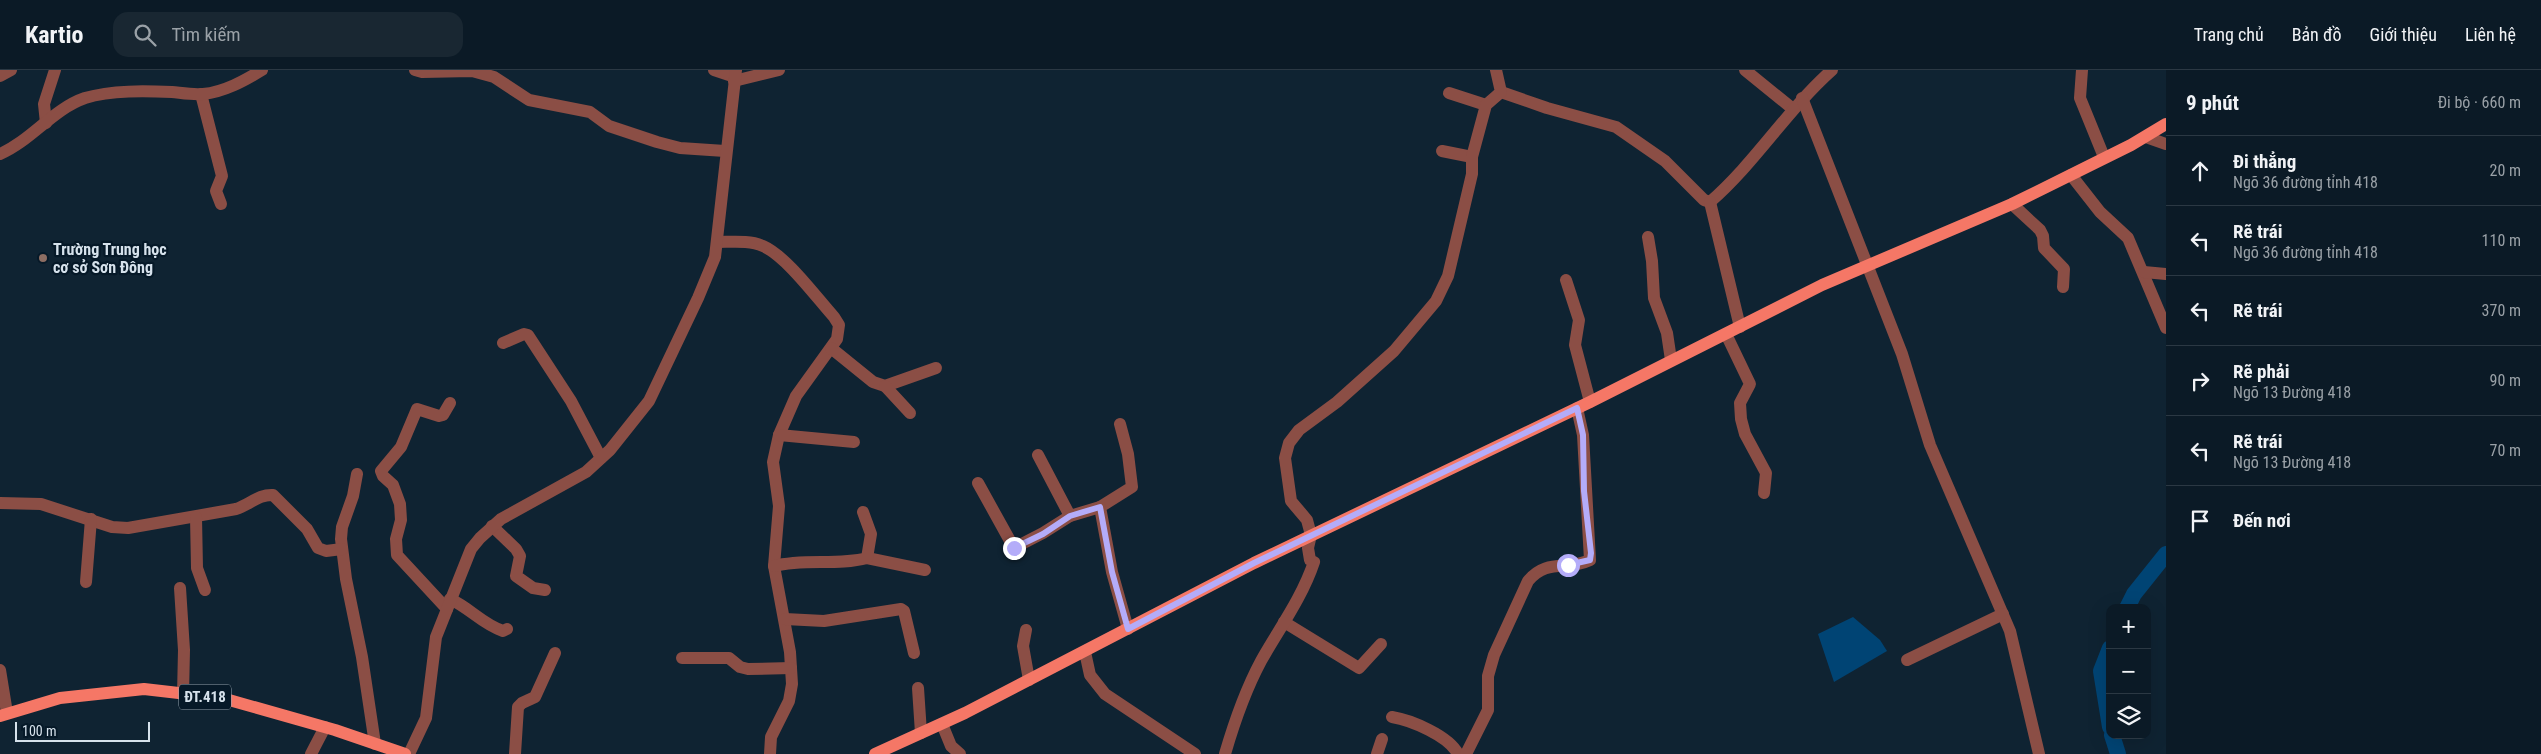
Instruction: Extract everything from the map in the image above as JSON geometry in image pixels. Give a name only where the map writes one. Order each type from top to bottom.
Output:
[{"type":"main road","points":[[875,754],[942,724],[1311,535],[1590,402],[1822,285],[2012,204],[2146,137],[2166,124]]},
{"type":"main road","name":"ĐT.418","points":[[4,714],[60,698],[144,689],[222,698],[325,727],[405,754]]},
{"type":"street","points":[[0,76],[11,70]]},
{"type":"street","points":[[46,123],[44,104],[56,70]]},
{"type":"street","points":[[0,154],[20,144],[70,105],[101,94],[164,92],[201,94],[230,86],[262,70]]},
{"type":"street","points":[[415,70],[422,72],[472,71],[494,77],[529,100],[590,112],[609,126],[656,142],[680,148],[726,151]]},
{"type":"street","points":[[714,70],[735,76],[779,70]]},
{"type":"street","points":[[1496,70],[1501,92]]},
{"type":"street","points":[[1745,70],[1793,109]]},
{"type":"street","points":[[1710,202],[1729,185],[1802,98],[1832,70]]},
{"type":"street","points":[[2082,70],[2080,98],[2104,157]]},
{"type":"street","points":[[409,754],[426,718],[433,651],[448,604],[471,549],[492,526],[513,512],[571,482],[601,458],[626,432],[649,401],[698,298],[715,257],[735,76]]},
{"type":"street","points":[[1225,754],[1238,712],[1261,662],[1284,622],[1314,562],[1310,560],[1308,548],[1311,535],[1307,520],[1291,501],[1285,458],[1289,444],[1299,430],[1337,402],[1394,351],[1436,301],[1448,276],[1472,174],[1472,157],[1486,105],[1501,92]]},
{"type":"street","points":[[1501,92],[1547,108],[1597,120],[1616,127],[1665,161],[1704,200],[1710,202]]},
{"type":"street","points":[[1449,93],[1486,105]]},
{"type":"street","points":[[201,94],[222,176],[216,191],[221,204]]},
{"type":"street","points":[[1802,98],[1902,354],[1930,445],[2010,632],[2039,754]]},
{"type":"street","points":[[2146,137],[2166,144]]},
{"type":"street","points":[[1442,151],[1472,157]]},
{"type":"street","points":[[2072,175],[2100,212],[2128,238],[2144,272],[2166,328]]},
{"type":"street","points":[[1710,202],[1740,326]]},
{"type":"street","points":[[2012,204],[2040,230],[2043,236],[2044,248],[2064,269],[2063,287]]},
{"type":"street","points":[[1648,237],[1652,261],[1654,298],[1667,334],[1671,360]]},
{"type":"street","points":[[717,242],[763,246],[782,259],[839,325],[837,339],[796,396],[779,435],[773,462],[779,506],[774,566],[785,619],[792,690],[772,737],[770,754]]},
{"type":"street","points":[[2144,272],[2166,274]]},
{"type":"street","points":[[1566,280],[1579,320],[1575,346],[1590,402]]},
{"type":"street","points":[[503,343],[528,334],[571,401],[601,458]]},
{"type":"street","points":[[1726,334],[1750,384],[1740,403],[1741,419],[1745,434],[1766,473],[1764,493]]},
{"type":"street","points":[[831,348],[873,382],[885,386],[910,413]]},
{"type":"street","points":[[885,386],[936,368]]},
{"type":"street","points":[[450,403],[444,415],[439,416],[417,409],[401,447],[381,471],[383,476],[394,485],[400,504],[402,520],[396,539],[397,555],[448,604],[466,606],[491,627],[503,631],[507,628]]},
{"type":"street","points":[[1466,754],[1488,710],[1488,676],[1494,655],[1510,616],[1528,581],[1536,572],[1547,567],[1584,563],[1590,560],[1583,435],[1577,408]]},
{"type":"street","points":[[978,483],[1014,548],[1043,534],[1070,516],[1100,507],[1132,487],[1128,454],[1120,424]]},
{"type":"street","points":[[779,435],[854,442]]},
{"type":"street","points":[[1038,455],[1070,516]]},
{"type":"street","points":[[357,474],[353,496],[342,527],[342,549],[375,744]]},
{"type":"street","points":[[0,503],[41,504],[112,526],[128,528],[236,509],[247,506],[259,497],[274,494],[307,529],[318,548],[326,551],[342,549]]},
{"type":"street","points":[[1100,507],[1112,572],[1128,629]]},
{"type":"street","points":[[862,512],[871,534],[867,558]]},
{"type":"street","points":[[196,517],[197,568],[205,590]]},
{"type":"street","points":[[86,582],[91,519]]},
{"type":"street","points":[[492,526],[516,549],[520,556],[516,576],[533,588],[545,590]]},
{"type":"street","points":[[774,566],[800,562],[867,558],[925,570]]},
{"type":"street","points":[[180,588],[184,650],[183,695]]},
{"type":"street","points":[[785,619],[824,621],[901,609],[904,611],[914,653]]},
{"type":"street","points":[[1907,660],[2003,614]]},
{"type":"street","points":[[1284,622],[1359,668],[1380,644]]},
{"type":"street","points":[[1026,630],[1023,646],[1029,680]]},
{"type":"street","points":[[1085,652],[1090,675],[1105,694],[1195,754]]},
{"type":"street","points":[[516,754],[518,707],[522,702],[535,697],[555,654]]},
{"type":"street","points":[[682,658],[728,658],[740,667],[748,669],[791,668]]},
{"type":"street","points":[[0,670],[4,714]]},
{"type":"street","points":[[918,688],[921,733]]},
{"type":"street","points":[[1392,717],[1408,719],[1426,727],[1458,754]]},
{"type":"street","points":[[942,724],[955,753]]},
{"type":"street","points":[[311,754],[325,727]]},
{"type":"street","points":[[1376,754],[1382,740]]},
{"type":"water","points":[[1853,617],[1880,640],[1887,651],[1834,682],[1818,634]]},
{"type":"waterway","points":[[2129,604],[2134,594],[2166,554]]},
{"type":"waterway","points":[[2106,702],[2101,671],[2110,649]]},
{"type":"waterway","points":[[2113,739],[2118,754]]},
{"type":"place","name":"Trường Trung học cơ sở Sơn Đông","points":[[43,258]]},
{"type":"route","points":[[1014,548],[1043,534],[1070,516],[1100,507],[1112,572],[1128,629],[1254,563],[1577,408],[1583,435],[1584,491],[1591,553],[1590,560],[1584,563],[1568,565]]}]
